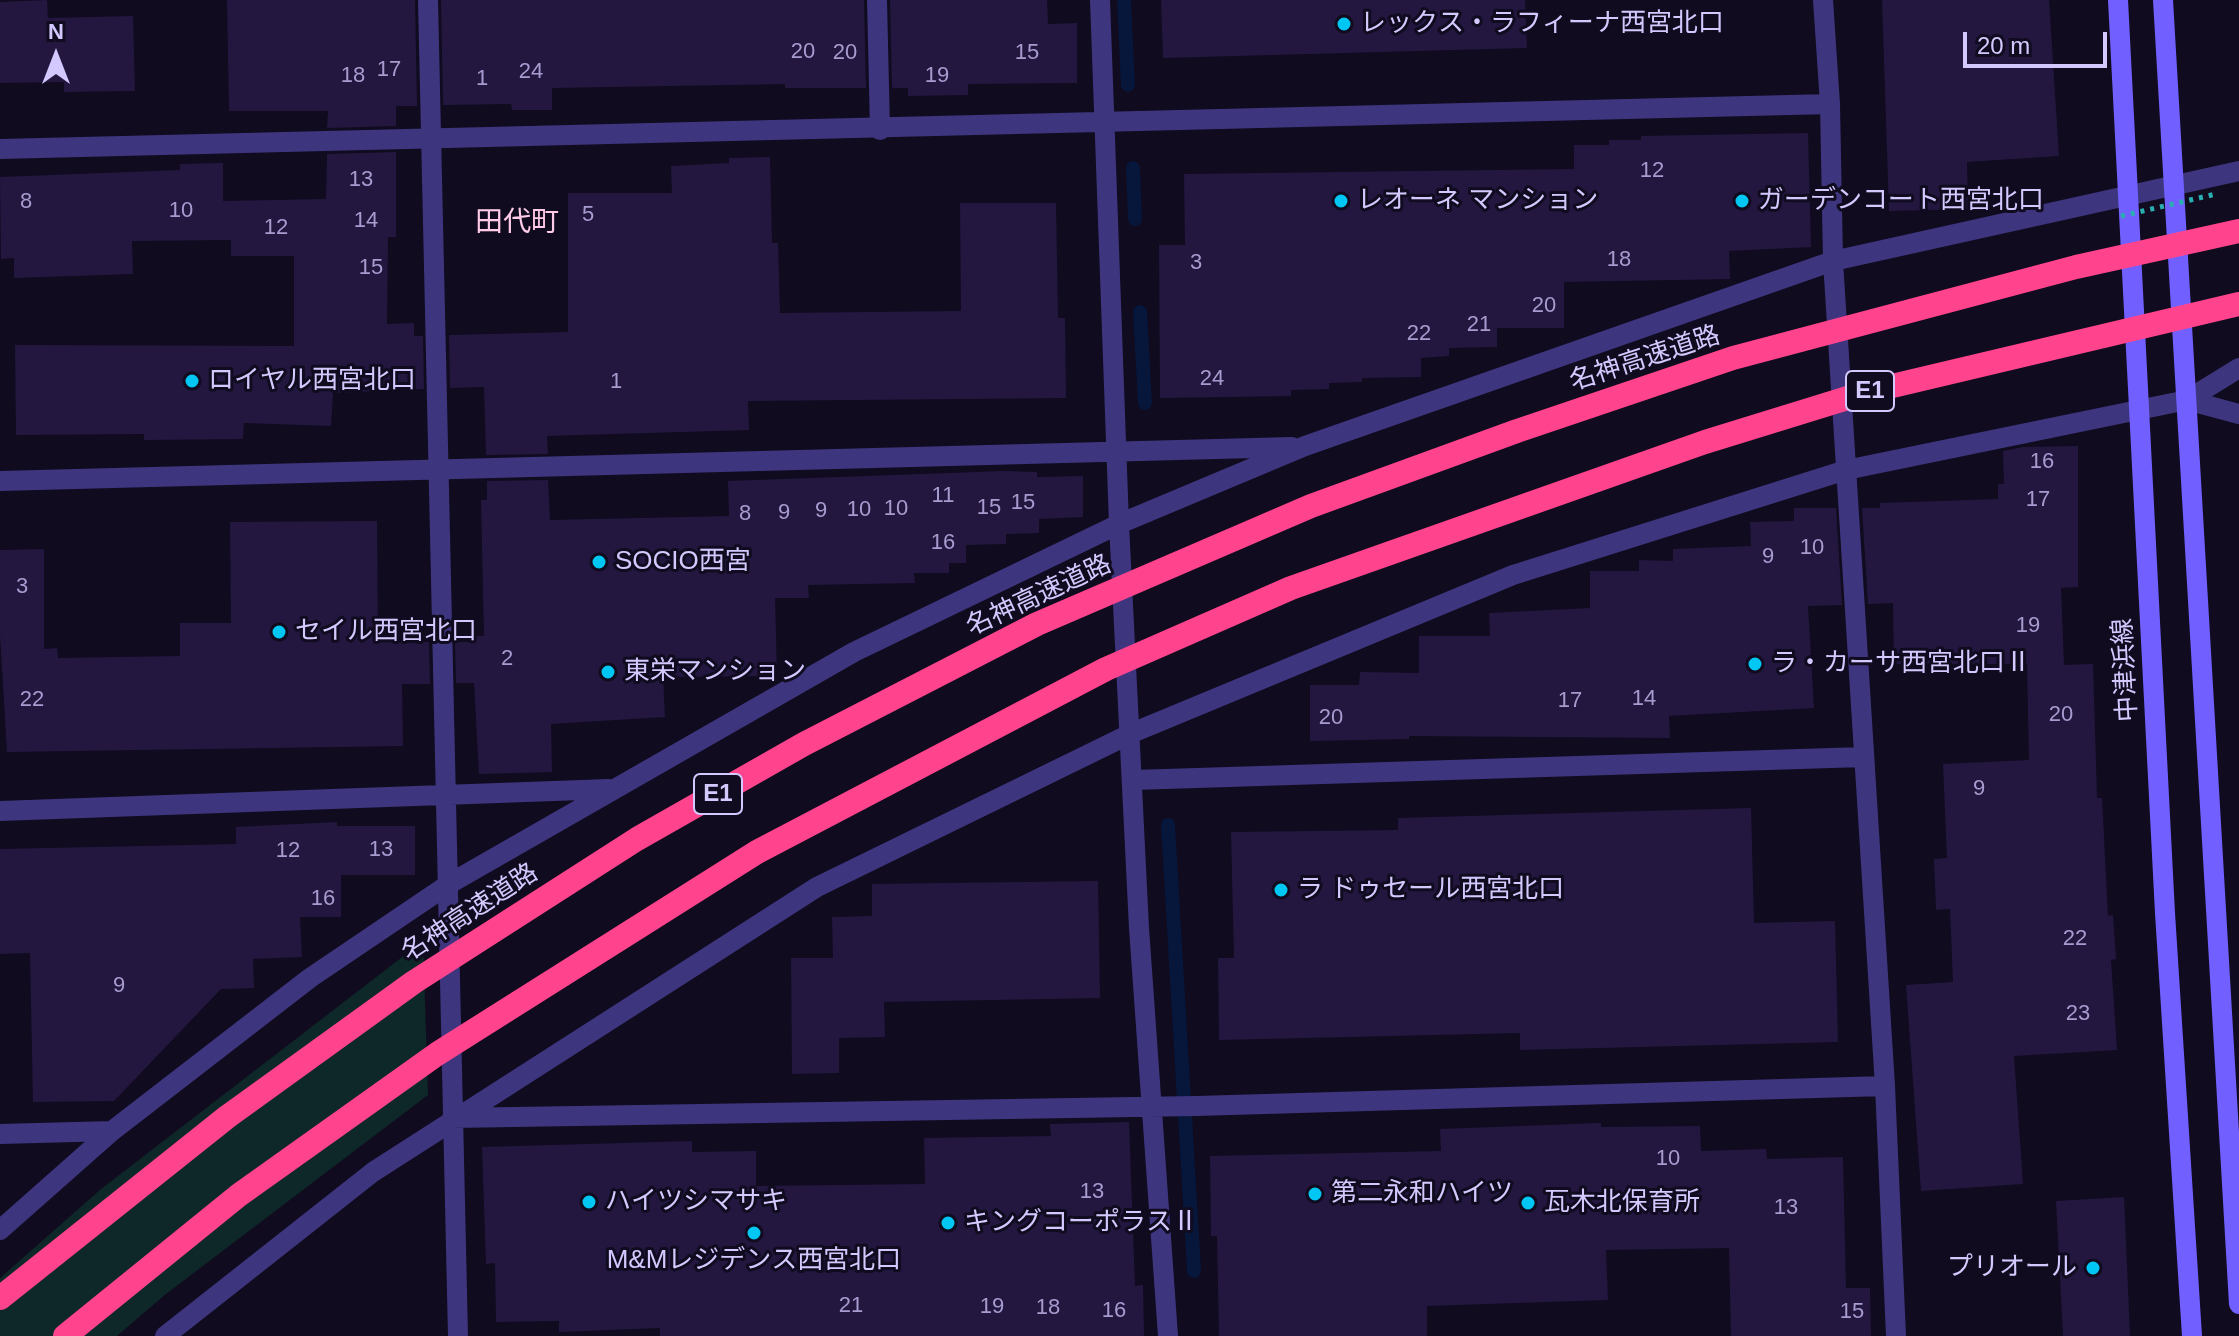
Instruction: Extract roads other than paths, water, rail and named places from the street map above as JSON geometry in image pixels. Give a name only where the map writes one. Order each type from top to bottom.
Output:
[{"type":"highway","name":"名神高速道路","points":[[0,1298],[227,1117],[414,982],[637,839],[804,744],[1037,624],[1311,506],[1733,358],[2076,267],[2239,231]]},
{"type":"highway","name":"E1","points":[[65,1336],[239,1195],[437,1054],[757,852],[1106,669],[1291,588],[1705,442],[1867,392],[2239,304]]},
{"type":"street","points":[[428,0],[458,1336]]},
{"type":"street","points":[[877,0],[880,130]]},
{"type":"street","points":[[1100,0],[1119,524],[1132,733],[1139,928],[1163,1106],[1168,1336]]},
{"type":"street","points":[[1823,0],[1830,104],[1833,261],[1885,1086],[1896,1336]]},
{"type":"street","name":"中津浜線","points":[[2118,0],[2125,197],[2192,1336]]},
{"type":"street","points":[[2163,0],[2239,1304]]},
{"type":"street","points":[[0,149],[880,130],[1830,104]]},
{"type":"street","points":[[0,1230],[112,1131],[310,978],[449,884],[854,652],[1119,524],[1305,446],[1833,261],[2239,171]]},
{"type":"street","points":[[165,1336],[373,1172],[452,1118],[817,887],[1132,733],[1513,575],[1846,470],[2187,400],[2239,368]]},
{"type":"street","points":[[2187,400],[2239,414]]},
{"type":"street","points":[[0,481],[1305,446]]},
{"type":"street","points":[[1133,780],[1863,757]]},
{"type":"street","points":[[0,811],[613,789]]},
{"type":"street","points":[[452,1118],[1196,1106],[1885,1086]]},
{"type":"street","points":[[0,1134],[112,1131]]},
{"type":"waterway","points":[[1124,0],[1128,85]]},
{"type":"waterway","points":[[1133,168],[1135,219]]},
{"type":"waterway","points":[[1140,312],[1145,403]]},
{"type":"waterway","points":[[1168,825],[1194,1271]]},
{"type":"place","name":"レックス・ラフィーナ西宮北口","points":[[1344,24]]},
{"type":"place","name":"レオーネ マンション","points":[[1341,201]]},
{"type":"place","name":"ガーデンコート西宮北口","points":[[1742,201]]},
{"type":"place","name":"ロイヤル西宮北口","points":[[192,381]]},
{"type":"place","name":"SOCIO西宮","points":[[599,562]]},
{"type":"place","name":"セイル西宮北口","points":[[279,632]]},
{"type":"place","name":"ラ・カーサ西宮北口Ⅱ","points":[[1755,664]]},
{"type":"place","name":"東栄マンション","points":[[608,672]]},
{"type":"place","name":"ラ ドゥセール西宮北口","points":[[1281,890]]},
{"type":"place","name":"第二永和ハイツ","points":[[1315,1194]]},
{"type":"place","name":"ハイツシマサキ","points":[[589,1202]]},
{"type":"place","name":"瓦木北保育所","points":[[1528,1203]]},
{"type":"place","name":"キングコーポラスⅡ","points":[[948,1223]]},
{"type":"place","name":"M&Mレジデンス西宮北口","points":[[754,1233]]},
{"type":"place","name":"プリオール","points":[[2093,1268]]},
{"type":"district","name":"田代町","points":[[517,223]]}]
